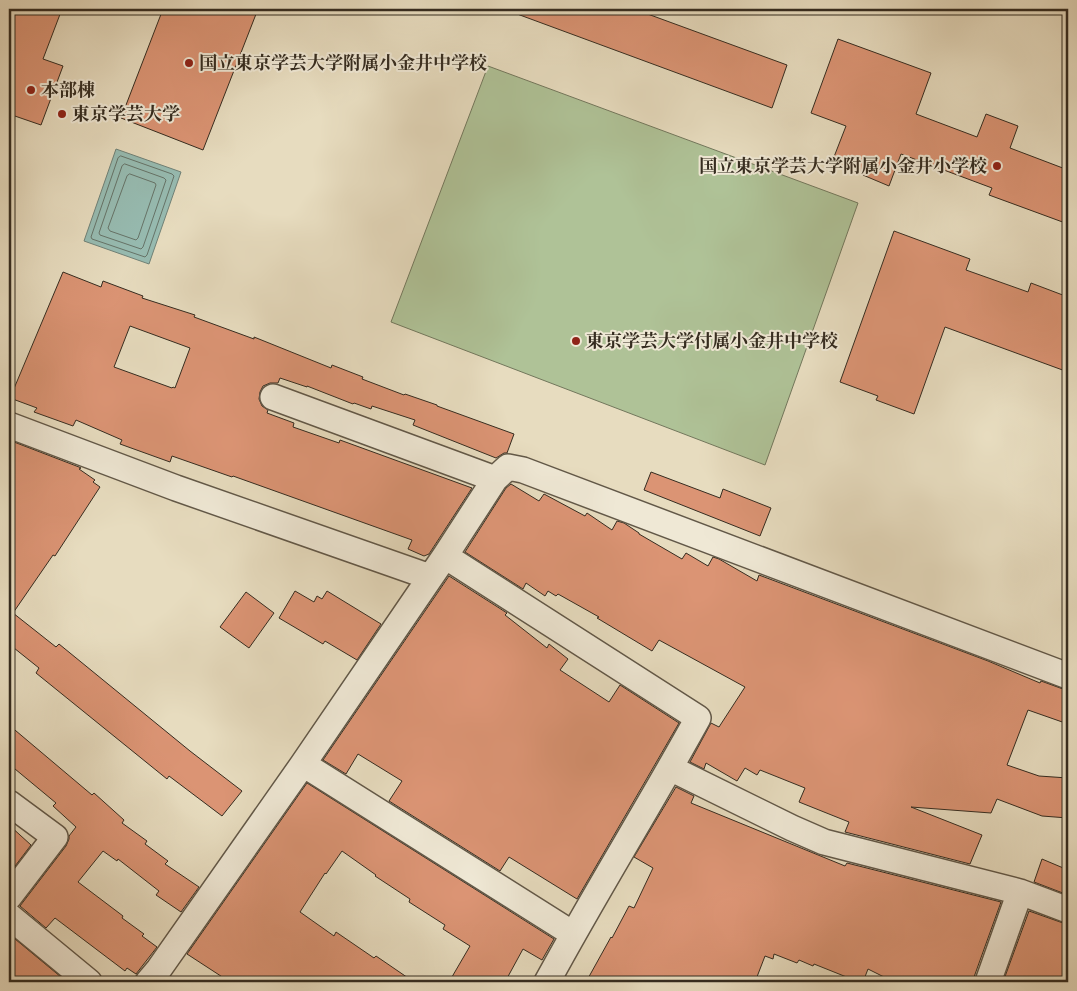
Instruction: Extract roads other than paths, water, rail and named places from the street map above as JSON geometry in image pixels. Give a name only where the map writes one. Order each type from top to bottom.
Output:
[{"type":"street","points":[[273,397],[495,479]]},
{"type":"street","points":[[9,425],[176,488],[430,577]]},
{"type":"street","points":[[148,982],[165,961],[303,764],[445,556],[495,479],[508,467],[523,470],[1068,676]]},
{"type":"street","points":[[445,556],[698,718],[547,982]]},
{"type":"street","points":[[303,764],[573,934]]},
{"type":"street","points":[[670,768],[824,842],[1020,892],[1068,910]]},
{"type":"street","points":[[9,803],[55,837],[9,898]]},
{"type":"street","points":[[988,982],[1020,892]]},
{"type":"street","points":[[9,916],[89,982]]},
{"type":"water","points":[[116,149],[181,172],[149,264],[84,241]]},
{"type":"place","name":"国立東京学芸大学附属小金井中学校","points":[[189,63]]},
{"type":"place","name":"本部棟","points":[[31,90]]},
{"type":"place","name":"東京学芸大学","points":[[62,114]]},
{"type":"place","name":"国立東京学芸大学附属小金井小学校","points":[[997,166]]},
{"type":"place","name":"東京学芸大学付属小金井中学校","points":[[576,341]]}]
